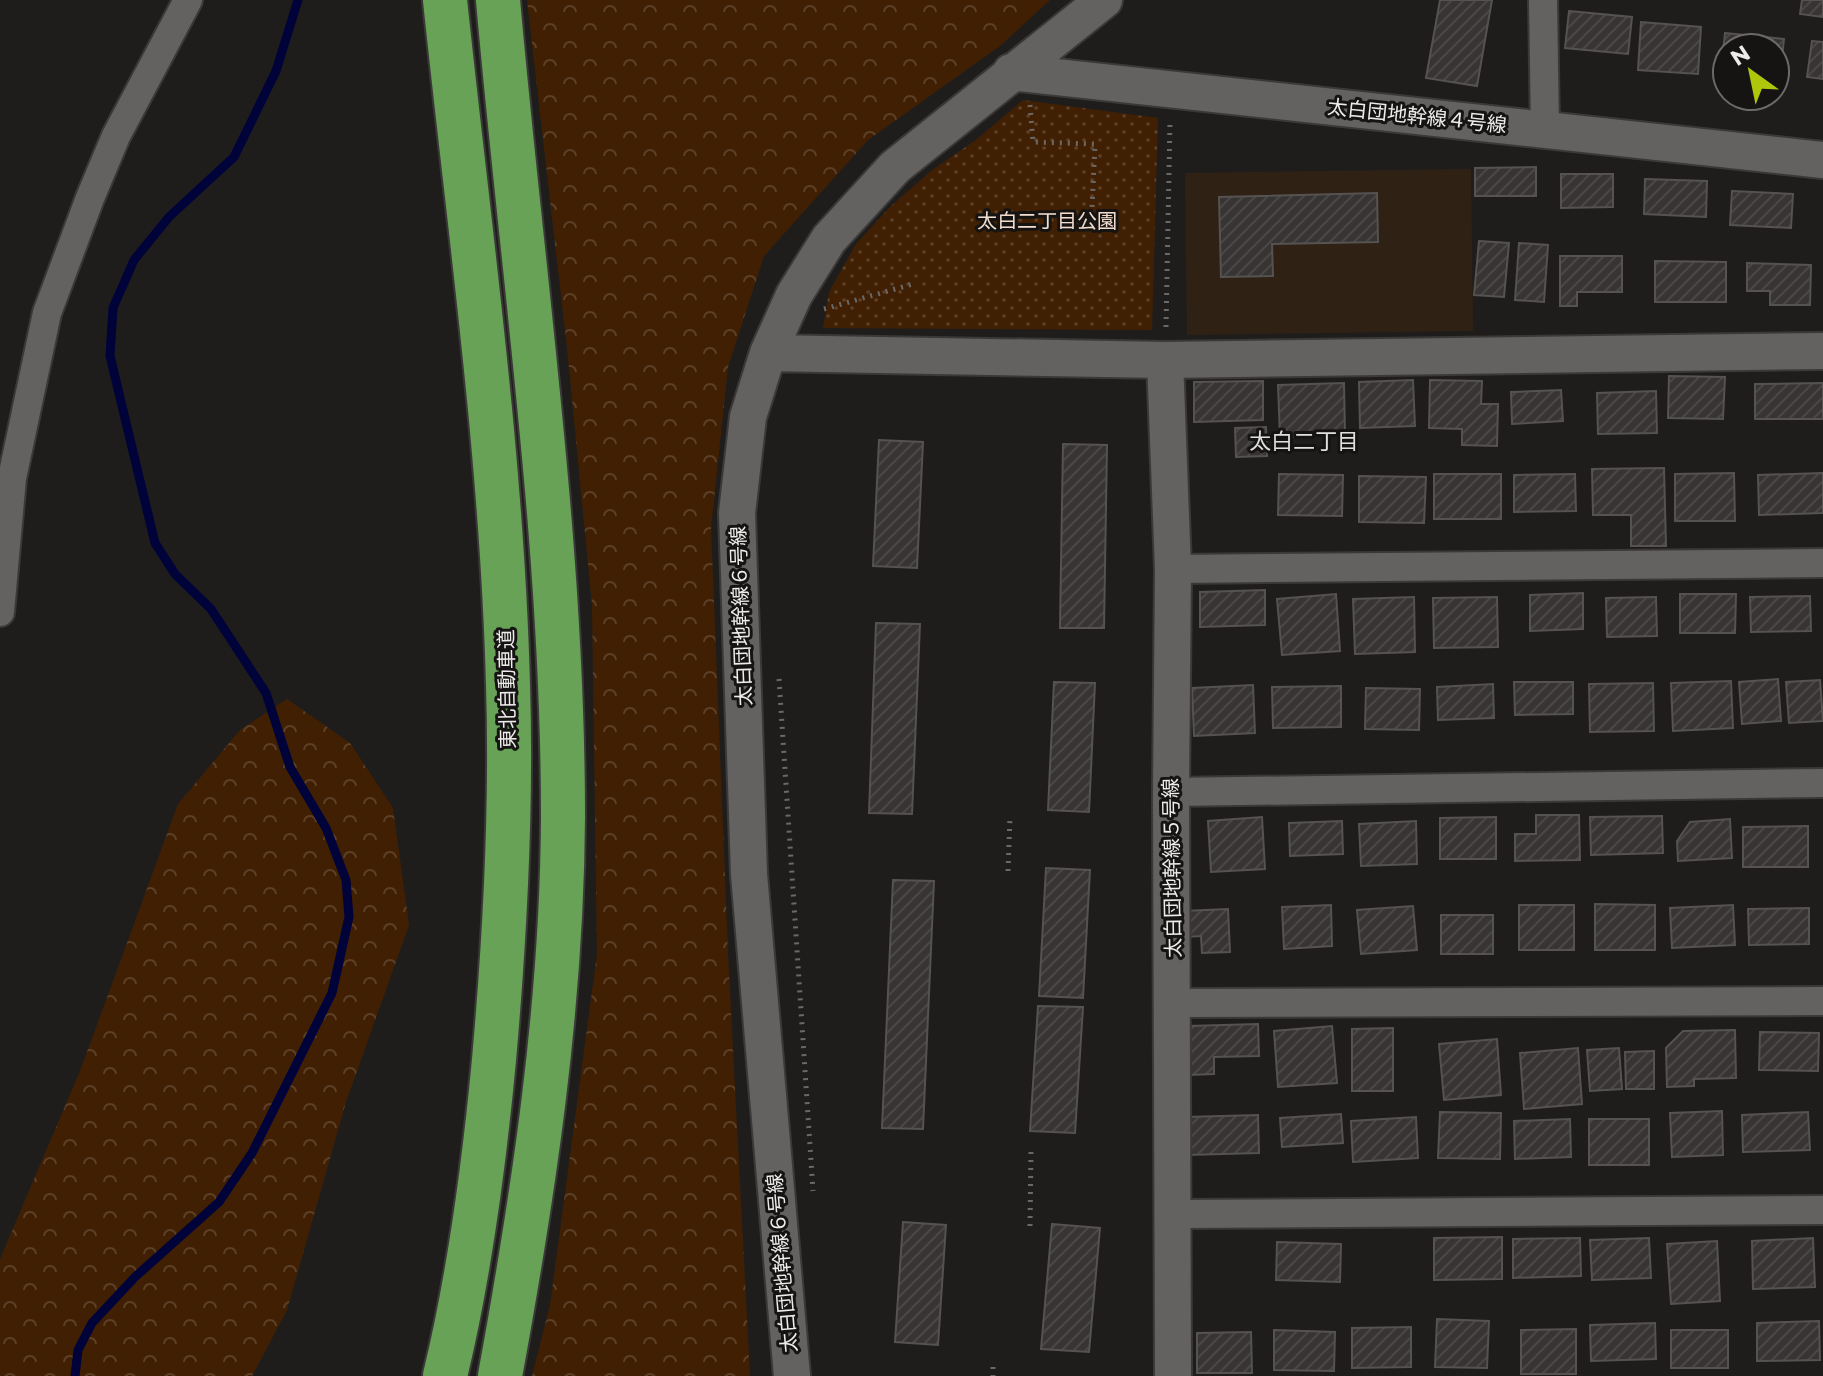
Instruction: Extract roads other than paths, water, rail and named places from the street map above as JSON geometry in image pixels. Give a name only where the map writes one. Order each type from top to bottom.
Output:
[{"type":"highway","name":"東北自動車道","points":[[445,0],[501,547],[508,686],[509,819],[502,967],[489,1113],[473,1235],[445,1376]]},
{"type":"highway","points":[[498,0],[552,534],[561,674],[563,820],[558,966],[544,1110],[524,1246],[500,1376]]},
{"type":"street","points":[[0,612],[12,478],[47,313],[116,136],[188,0]]},
{"type":"street","name":"太白団地幹線６号線","points":[[792,1376],[749,874],[737,513],[748,417],[768,353],[794,295],[829,239],[895,167],[1025,74],[1104,0]]},
{"type":"street","points":[[1543,0],[1545,130]]},
{"type":"street","name":"太白団地幹線４号線","points":[[1025,74],[1823,160]]},
{"type":"street","points":[[768,353],[1165,360],[1823,351]]},
{"type":"street","name":"太白団地幹線５号線","points":[[1165,360],[1173,569],[1173,1376]]},
{"type":"street","points":[[1173,569],[1823,563]]},
{"type":"street","points":[[1171,792],[1823,783]]},
{"type":"street","points":[[1173,1003],[1823,1001]]},
{"type":"street","points":[[1172,1214],[1823,1210]]},
{"type":"waterway","points":[[75,1376],[78,1350],[92,1323],[135,1277],[219,1202],[252,1153],[332,993],[349,917],[346,880],[326,828],[290,767],[266,693],[211,609],[175,574],[155,543],[110,356],[113,308],[134,260],[169,217],[234,157],[276,71],[298,0]]},
{"type":"district","name":"太白二丁目","points":[[1304,441]]},
{"type":"park label","name":"太白二丁目公園","points":[[1047,221]]}]
